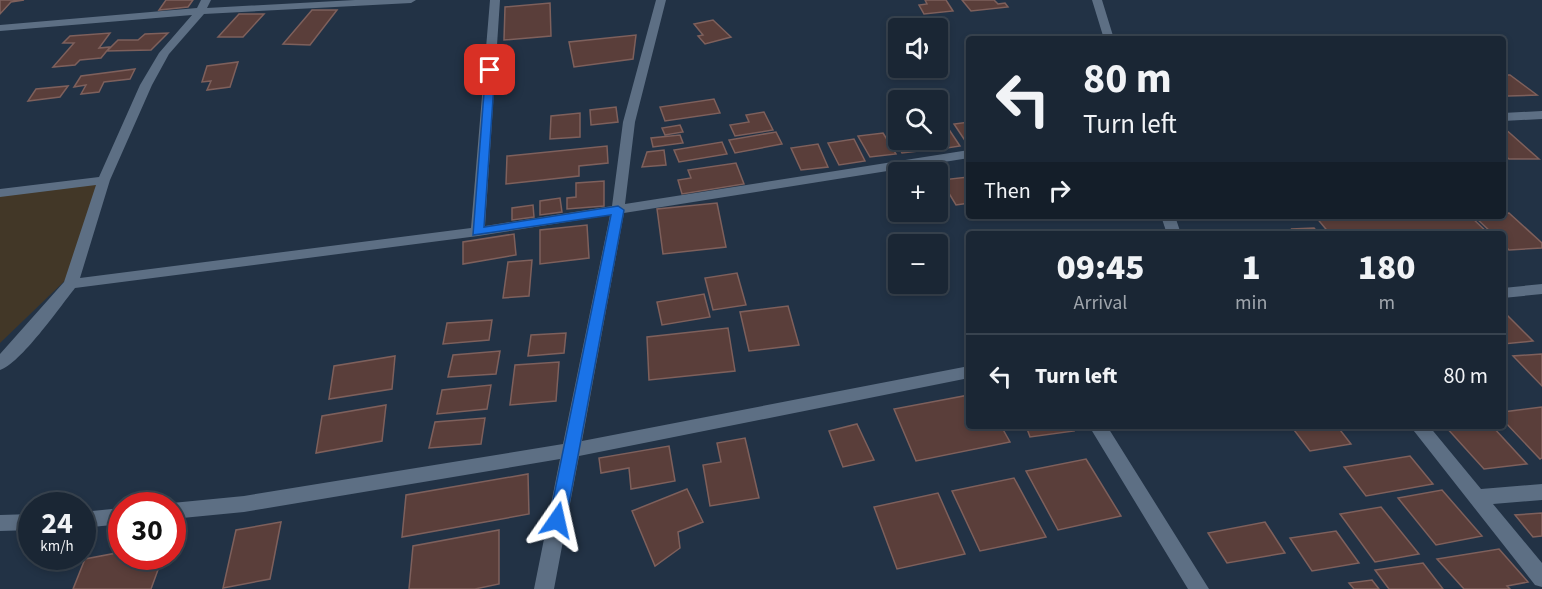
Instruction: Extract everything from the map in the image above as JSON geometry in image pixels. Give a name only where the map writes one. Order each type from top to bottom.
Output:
[{"type":"street","points":[[0,28],[204,6],[411,0]]},
{"type":"street","points":[[478,232],[495,0]]},
{"type":"street","points":[[544,589],[618,210],[629,122],[660,0]]},
{"type":"street","points":[[1096,0],[1108,36]]},
{"type":"street","points":[[0,364],[19,346],[71,284],[104,180],[146,86],[164,53],[204,6]]},
{"type":"street","points":[[1506,117],[1542,115]]},
{"type":"street","points":[[71,284],[478,232],[966,154]]},
{"type":"street","points":[[0,193],[104,180]]},
{"type":"street","points":[[1506,293],[1542,289]]},
{"type":"street","points":[[186,510],[244,504],[571,450],[966,373]]},
{"type":"street","points":[[1100,429],[1199,589]]},
{"type":"street","points":[[1422,429],[1479,497],[1542,578]]},
{"type":"street","points":[[1479,497],[1542,492]]},
{"type":"street","points":[[0,523],[18,522]]},
{"type":"shaded area","points":[[104,180],[77,269],[0,343],[0,193]]},
{"type":"building","points":[[0,0],[24,0],[11,2],[0,14]]},
{"type":"building","points":[[166,0],[193,0],[188,7],[159,10]]},
{"type":"building","points":[[925,0],[946,0],[953,11],[924,14],[919,5],[927,4]]},
{"type":"building","points":[[962,0],[994,0],[998,4],[1005,3],[1008,7],[971,11]]},
{"type":"building","points":[[550,3],[551,36],[504,40],[505,7]]},
{"type":"building","points":[[312,10],[337,10],[310,45],[283,44]]},
{"type":"building","points":[[239,14],[264,14],[243,37],[218,37]]},
{"type":"building","points":[[713,20],[731,37],[705,44],[698,36],[703,35],[694,24]]},
{"type":"building","points":[[110,33],[99,48],[110,47],[101,58],[80,60],[75,65],[53,67],[74,43],[63,43],[70,36]]},
{"type":"building","points":[[168,33],[151,50],[107,51],[118,40],[138,40],[145,34]]},
{"type":"building","points":[[636,35],[633,59],[574,67],[569,42]]},
{"type":"building","points":[[238,62],[230,87],[207,90],[211,81],[202,82],[207,66]]},
{"type":"building","points":[[135,69],[130,79],[104,82],[99,92],[81,94],[86,85],[74,87],[81,76]]},
{"type":"building","points":[[1506,75],[1510,75],[1537,95],[1506,94]]},
{"type":"building","points":[[68,86],[60,97],[28,101],[36,89]]},
{"type":"building","points":[[714,99],[720,113],[665,121],[660,107]]},
{"type":"building","points":[[616,107],[618,122],[591,125],[590,110]]},
{"type":"building","points":[[764,112],[773,130],[735,136],[730,125],[749,122],[746,115]]},
{"type":"building","points":[[580,113],[580,137],[550,139],[551,116]]},
{"type":"building","points":[[966,122],[966,142],[954,124]]},
{"type":"building","points":[[680,125],[683,132],[665,135],[662,128]]},
{"type":"building","points":[[948,128],[960,146],[948,148]]},
{"type":"building","points":[[1506,130],[1539,159],[1509,159],[1506,156]]},
{"type":"building","points":[[776,132],[782,144],[735,153],[729,140]]},
{"type":"building","points":[[883,133],[888,141],[888,150],[894,150],[896,154],[870,157],[858,136]]},
{"type":"building","points":[[680,135],[683,143],[653,147],[651,138]]},
{"type":"building","points":[[854,139],[865,161],[839,165],[828,143]]},
{"type":"building","points":[[722,142],[727,154],[679,162],[674,150]]},
{"type":"building","points":[[818,144],[828,167],[801,170],[791,148]]},
{"type":"building","points":[[607,146],[608,163],[579,166],[579,176],[506,184],[507,156]]},
{"type":"building","points":[[664,150],[666,165],[642,167],[647,152]]},
{"type":"building","points":[[900,150],[928,150],[902,153]]},
{"type":"building","points":[[736,163],[744,184],[682,194],[678,180],[691,178],[688,170]]},
{"type":"building","points":[[966,177],[966,203],[956,205],[948,192],[948,179]]},
{"type":"building","points":[[604,181],[604,206],[567,209],[567,198],[576,197],[576,183]]},
{"type":"building","points":[[560,198],[562,212],[540,215],[540,201]]},
{"type":"building","points":[[717,203],[726,247],[663,254],[657,209]]},
{"type":"building","points":[[533,205],[534,217],[512,220],[512,208]]},
{"type":"building","points":[[1506,213],[1509,213],[1542,243],[1542,248],[1509,250],[1506,247],[1506,231],[1490,231],[1477,219],[1506,219]]},
{"type":"building","points":[[1318,219],[1473,219],[1486,231],[1328,231]]},
{"type":"building","points":[[587,225],[589,258],[540,264],[540,230]]},
{"type":"building","points":[[1314,228],[1316,231],[1294,231],[1292,229]]},
{"type":"building","points":[[514,234],[516,255],[463,264],[463,242]]},
{"type":"building","points":[[532,260],[529,296],[503,298],[508,262]]},
{"type":"building","points":[[737,273],[746,305],[713,310],[705,278]]},
{"type":"building","points":[[704,294],[710,317],[662,325],[657,302]]},
{"type":"building","points":[[788,306],[799,345],[749,351],[740,312]]},
{"type":"building","points":[[1506,314],[1533,341],[1506,344]]},
{"type":"building","points":[[492,320],[489,340],[443,344],[447,323]]},
{"type":"building","points":[[728,328],[735,371],[649,380],[647,337]]},
{"type":"building","points":[[566,333],[564,353],[528,356],[531,335]]},
{"type":"building","points":[[500,351],[496,374],[448,377],[453,355]]},
{"type":"building","points":[[1542,354],[1542,386],[1513,356]]},
{"type":"building","points":[[395,356],[392,389],[329,399],[334,366]]},
{"type":"building","points":[[559,362],[556,401],[510,405],[515,365]]},
{"type":"building","points":[[491,385],[487,409],[437,414],[442,390]]},
{"type":"building","points":[[966,396],[966,429],[1003,429],[1010,442],[916,461],[894,409]]},
{"type":"building","points":[[386,405],[382,441],[316,453],[322,416]]},
{"type":"building","points":[[1542,407],[1542,458],[1540,459],[1506,423],[1506,412]]},
{"type":"building","points":[[485,418],[481,444],[429,448],[435,422]]},
{"type":"building","points":[[857,424],[874,460],[843,467],[829,431]]},
{"type":"building","points":[[1027,429],[1073,429],[1074,431],[1030,437]]},
{"type":"building","points":[[1293,429],[1339,429],[1351,444],[1310,451]]},
{"type":"building","points":[[1448,429],[1495,429],[1527,464],[1484,469]]},
{"type":"building","points":[[745,438],[759,498],[710,506],[703,465],[721,462],[717,443]]},
{"type":"building","points":[[669,446],[675,481],[631,489],[629,468],[601,473],[599,458]]},
{"type":"building","points":[[1410,456],[1433,484],[1366,496],[1344,467]]},
{"type":"building","points":[[1086,459],[1121,516],[1058,530],[1026,471]]},
{"type":"building","points":[[528,474],[529,514],[402,537],[406,495]]},
{"type":"building","points":[[1014,478],[1046,537],[980,551],[952,491]]},
{"type":"building","points":[[687,489],[703,522],[678,532],[680,548],[655,566],[632,511]]},
{"type":"building","points":[[1442,490],[1482,536],[1436,545],[1398,498]]},
{"type":"building","points":[[938,493],[965,554],[897,569],[874,507]]},
{"type":"building","points":[[1381,507],[1419,554],[1375,562],[1340,514]]},
{"type":"building","points":[[1542,513],[1542,536],[1533,537],[1515,515]]},
{"type":"building","points":[[281,522],[270,579],[223,588],[236,530]]},
{"type":"building","points":[[1265,522],[1285,553],[1227,563],[1208,533]]},
{"type":"building","points":[[499,530],[499,584],[475,589],[409,589],[413,546]]},
{"type":"building","points":[[1336,531],[1359,563],[1312,571],[1290,538]]},
{"type":"building","points":[[1499,549],[1528,582],[1507,586],[1510,589],[1464,589],[1437,559]]},
{"type":"building","points":[[108,555],[108,570],[158,570],[151,589],[73,589],[81,570],[96,570],[96,557]]},
{"type":"building","points":[[1423,563],[1443,589],[1389,589],[1375,570]]},
{"type":"building","points":[[1372,580],[1379,589],[1354,589],[1349,583]]},
{"type":"route","points":[[490,70],[478,232],[618,210],[557,520]]}]
